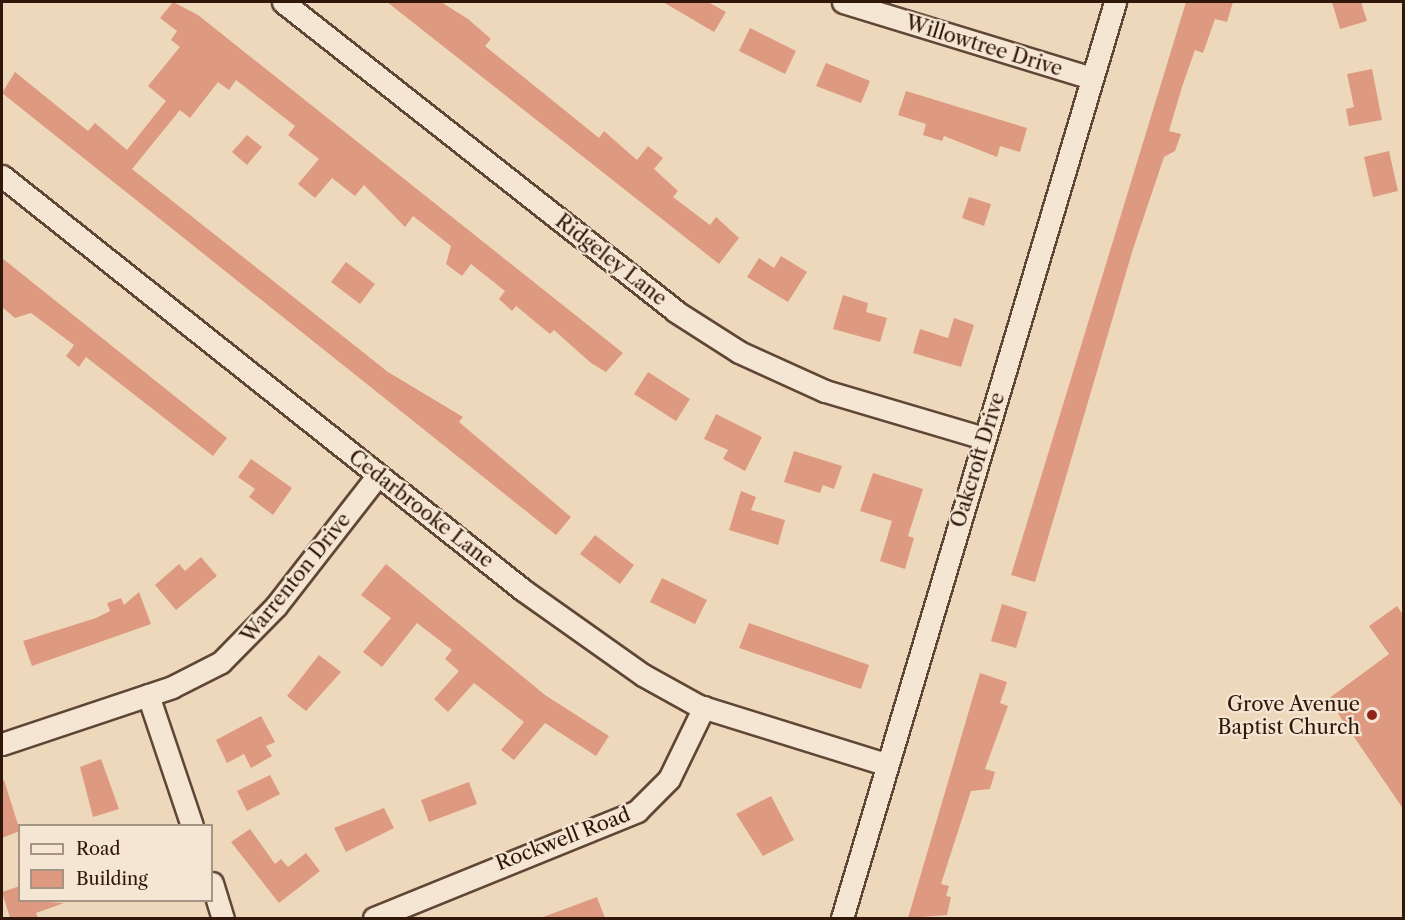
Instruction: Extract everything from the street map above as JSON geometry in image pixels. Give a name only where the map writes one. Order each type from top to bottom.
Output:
[{"type":"street","name":"Ridgeley Lane","points":[[283,2],[675,311],[739,352],[825,391],[984,438]]},
{"type":"street","name":"Willowtree Drive","points":[[843,2],[1092,78]]},
{"type":"street","name":"Oakcroft Drive","points":[[842,918],[885,764],[1115,2]]},
{"type":"street","name":"Cedarbrooke Lane","points":[[2,176],[378,476],[588,638],[704,707],[885,764]]},
{"type":"street","name":"Warrenton Drive","points":[[2,744],[148,695],[221,662],[241,646],[378,476]]},
{"type":"street","points":[[148,695],[192,824]]},
{"type":"street","name":"Rockwell Road","points":[[374,918],[637,811],[669,779],[704,707]]},
{"type":"street","points":[[213,886],[224,918]]},
{"type":"building","points":[[173,2],[198,15],[623,353],[606,372],[591,363],[554,330],[550,334],[516,306],[512,311],[499,299],[505,291],[471,264],[462,276],[446,264],[451,246],[413,216],[405,227],[364,185],[355,196],[332,178],[315,198],[298,184],[319,159],[288,135],[295,126],[236,80],[229,90],[218,82],[190,118],[180,110],[132,169],[388,372],[463,417],[459,422],[571,517],[556,535],[2,93],[15,72],[88,131],[95,123],[127,150],[166,101],[148,86],[180,47],[171,40],[177,31],[160,18]]},
{"type":"building","points":[[387,2],[441,2],[468,19],[491,39],[485,46],[599,138],[604,131],[637,160],[648,146],[663,158],[654,169],[678,191],[673,197],[710,225],[716,217],[739,238],[719,264]]},
{"type":"building","points":[[663,2],[708,2],[726,12],[714,32]]},
{"type":"building","points":[[1186,2],[1233,2],[1227,22],[1215,19],[1203,53],[1195,50],[1182,87],[1169,131],[1181,134],[1175,151],[1164,157],[1133,249],[1035,582],[1011,575]]},
{"type":"building","points":[[1332,2],[1361,2],[1367,21],[1340,29]]},
{"type":"building","points":[[750,28],[796,51],[785,74],[739,51]]},
{"type":"building","points":[[826,63],[870,81],[861,103],[816,86]]},
{"type":"building","points":[[1372,69],[1382,120],[1349,126],[1346,109],[1354,107],[1347,74]]},
{"type":"building","points":[[906,91],[1027,128],[1020,152],[1000,146],[997,157],[944,136],[942,141],[923,135],[926,124],[898,115]]},
{"type":"building","points":[[247,135],[262,147],[247,165],[232,152]]},
{"type":"building","points":[[1389,151],[1398,191],[1373,197],[1364,157]]},
{"type":"building","points":[[969,197],[991,204],[984,226],[962,218]]},
{"type":"building","points":[[781,256],[807,272],[788,302],[747,277],[759,258],[774,268]]},
{"type":"building","points":[[2,258],[227,438],[213,456],[86,357],[79,367],[66,356],[74,345],[31,313],[15,318],[2,307]]},
{"type":"building","points":[[346,262],[375,284],[360,304],[331,282]]},
{"type":"building","points":[[843,295],[868,303],[866,312],[887,318],[880,342],[833,329]]},
{"type":"building","points":[[954,318],[974,325],[961,367],[913,353],[920,329],[948,338]]},
{"type":"building","points":[[648,372],[690,399],[676,421],[634,394]]},
{"type":"building","points":[[716,414],[762,437],[745,471],[723,459],[728,450],[704,439]]},
{"type":"building","points":[[794,451],[842,466],[834,489],[823,485],[820,493],[784,482]]},
{"type":"building","points":[[251,459],[292,488],[273,515],[249,497],[255,489],[238,477]]},
{"type":"building","points":[[873,473],[923,489],[908,536],[914,538],[905,569],[880,561],[892,521],[860,511]]},
{"type":"building","points":[[741,491],[756,497],[751,510],[785,520],[778,545],[729,530]]},
{"type":"building","points":[[595,535],[634,565],[620,584],[580,554]]},
{"type":"building","points":[[201,557],[217,576],[176,610],[155,585],[179,564],[185,571]]},
{"type":"building","points":[[386,564],[545,695],[609,736],[596,756],[545,723],[514,760],[501,750],[524,722],[474,683],[448,712],[434,699],[459,671],[445,659],[452,650],[417,623],[382,667],[363,652],[391,618],[361,595]]},
{"type":"building","points":[[662,578],[707,600],[695,624],[650,602]]},
{"type":"building","points":[[139,592],[151,624],[32,666],[23,641],[96,618],[110,611],[107,603],[121,598],[124,605]]},
{"type":"building","points":[[1002,604],[1027,612],[1016,648],[991,641]]},
{"type":"building","name":"Grove Avenue Baptist Church","points":[[1397,606],[1404,616],[1404,810],[1328,699],[1389,654],[1369,626]]},
{"type":"building","points":[[749,623],[869,665],[861,689],[739,648]]},
{"type":"building","points":[[319,655],[341,672],[306,711],[287,696]]},
{"type":"building","points":[[980,673],[1007,682],[1000,703],[1008,706],[985,769],[995,772],[990,789],[971,791],[941,884],[949,886],[946,896],[951,897],[947,915],[908,918]]},
{"type":"building","points":[[261,716],[275,742],[266,746],[272,756],[251,768],[244,754],[227,763],[216,740]]},
{"type":"building","points":[[101,759],[119,809],[93,817],[80,767]]},
{"type":"building","points":[[270,775],[280,794],[247,811],[237,791]]},
{"type":"building","points":[[4,780],[18,825],[18,832],[2,838],[2,781]]},
{"type":"building","points":[[469,782],[477,804],[429,822],[421,800]]},
{"type":"building","points":[[771,796],[794,840],[763,856],[736,814]]},
{"type":"building","points":[[384,808],[394,828],[346,852],[334,828]]},
{"type":"building","points":[[250,829],[275,864],[281,859],[288,867],[306,853],[320,871],[279,903],[231,842]]},
{"type":"building","points":[[18,887],[18,902],[64,903],[36,913],[38,918],[10,918],[2,892]]},
{"type":"building","points":[[597,897],[605,918],[543,917]]},
{"type":"place","name":"Grove Avenue Baptist Church","points":[[1372,715]]}]
